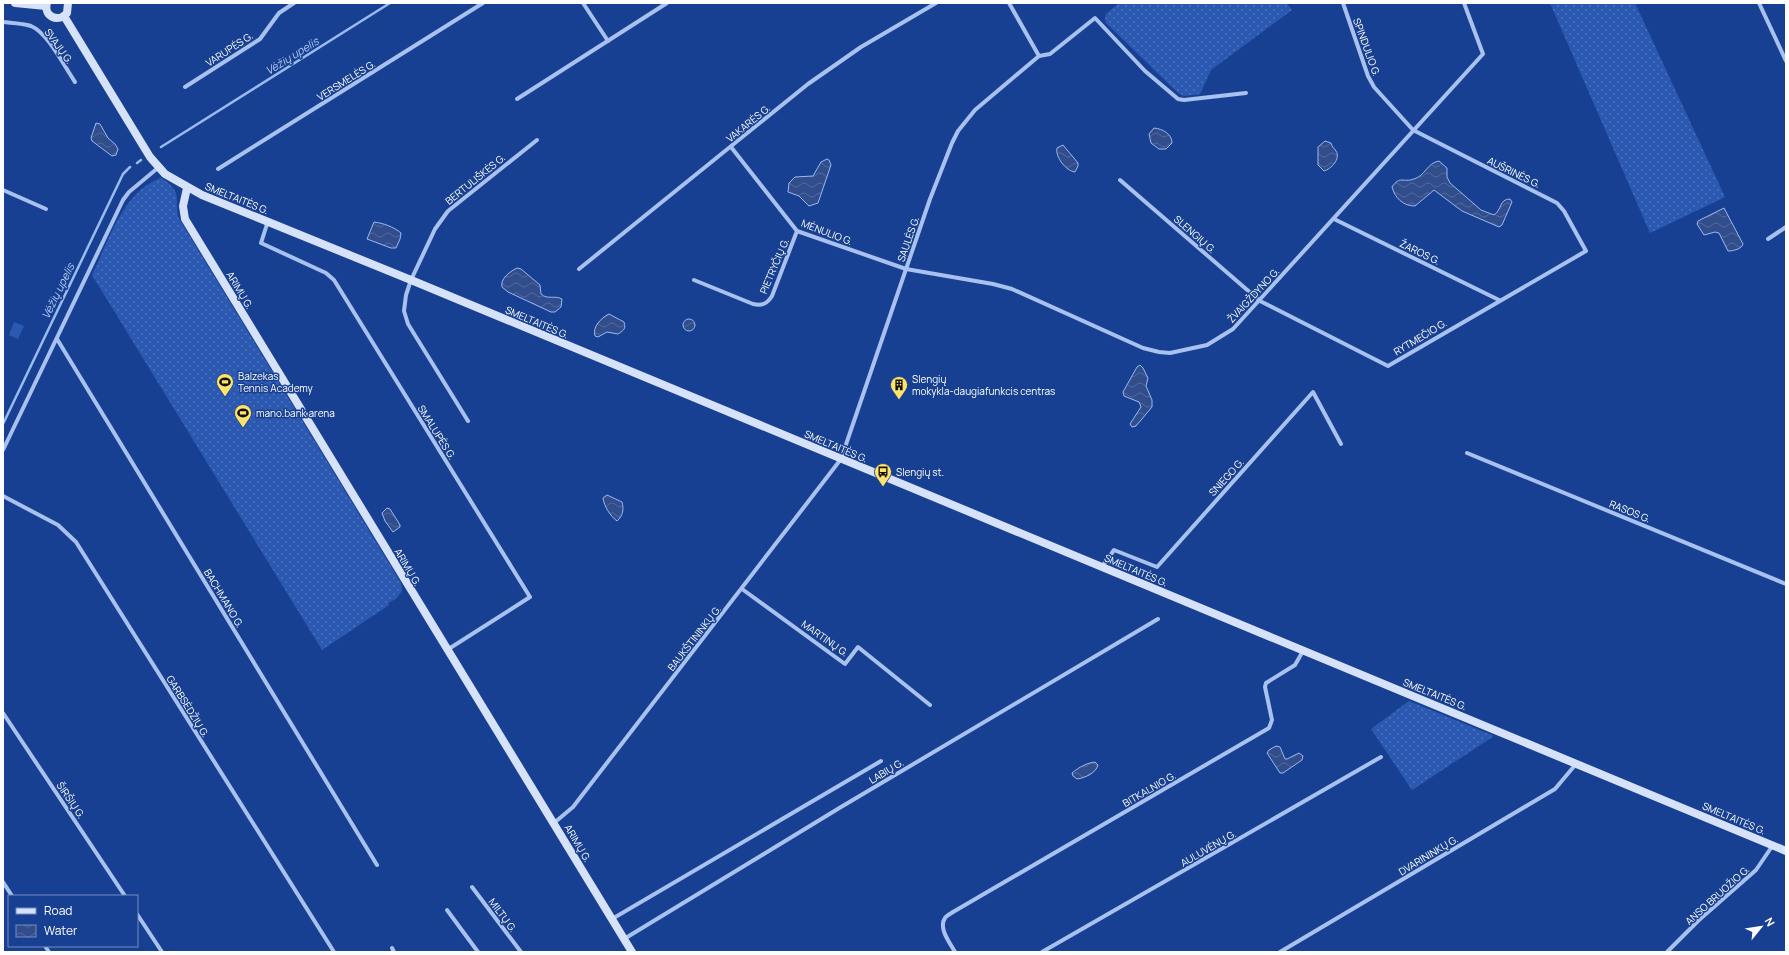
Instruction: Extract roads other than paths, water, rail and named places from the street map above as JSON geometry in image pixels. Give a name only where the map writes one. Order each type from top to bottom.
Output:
[{"type":"main road","points":[[15,3],[46,5],[46,10],[52,17],[56,18],[64,16],[69,9],[68,3]]},
{"type":"main road","name":"SMELTAITĖS G.","points":[[64,16],[150,157],[166,174],[187,188],[1786,851]]},
{"type":"main road","name":"ARIMŲ G.","points":[[187,188],[183,206],[185,219],[632,952]]},
{"type":"street","name":"VARUPĖS G.","points":[[185,87],[260,39],[279,13],[294,3]]},
{"type":"street","name":"VERSMELĖS G.","points":[[218,169],[483,3]]},
{"type":"street","points":[[583,3],[608,41]]},
{"type":"street","points":[[517,99],[667,3]]},
{"type":"street","name":"VAKARĖS G.","points":[[579,269],[808,84],[861,47],[936,3]]},
{"type":"street","points":[[1009,3],[1039,56]]},
{"type":"street","name":"SPINDULIO G.","points":[[1343,3],[1368,76],[1374,87],[1413,130]]},
{"type":"street","name":"ŽVAIGŽDYNO G.","points":[[906,269],[993,284],[1012,289],[1143,348],[1170,353],[1207,345],[1233,329],[1260,301],[1483,54],[1464,3]]},
{"type":"street","points":[[1759,3],[1786,61]]},
{"type":"street","name":"SAULĖS G.","points":[[841,459],[934,188],[958,131],[985,101],[1039,56],[1050,54],[1095,18],[1145,71],[1178,99],[1184,100],[1246,93]]},
{"type":"street","name":"SVAJŲ G.","points":[[3,22],[26,24],[36,29],[46,38],[74,82]]},
{"type":"street","name":"AUŠRINĖS G.","points":[[1413,130],[1557,203],[1564,211],[1586,251]]},
{"type":"street","name":"BERTULIŠKĖS G.","points":[[411,280],[435,229],[448,211],[536,140]]},
{"type":"street","name":"MĖNULIO G.","points":[[731,147],[797,231],[906,269]]},
{"type":"street","points":[[3,450],[123,200],[129,192],[159,168]]},
{"type":"street","name":"SLENGIŲ G.","points":[[1120,180],[1260,301]]},
{"type":"street","points":[[3,190],[46,209]]},
{"type":"street","name":"ŽAROS G.","points":[[1334,219],[1499,300]]},
{"type":"street","name":"SMALUPĖS G.","points":[[268,221],[261,243],[326,273],[334,280],[530,597],[447,650]]},
{"type":"street","points":[[1768,239],[1786,227]]},
{"type":"street","name":"PIETRYČIŲ G.","points":[[694,280],[753,304],[765,304],[772,296],[797,231]]},
{"type":"street","name":"RYTMEČIO G.","points":[[1260,301],[1388,366],[1499,300],[1586,251]]},
{"type":"street","points":[[411,280],[404,305],[407,321],[468,421]]},
{"type":"street","name":"BACHMANO G.","points":[[57,339],[377,864]]},
{"type":"street","name":"SNIEGO G.","points":[[1101,567],[1114,550],[1157,567],[1313,392],[1341,444]]},
{"type":"street","name":"RASOS G.","points":[[1467,453],[1786,584]]},
{"type":"street","name":"BAUKŠTININKŲ G.","points":[[554,823],[572,808],[841,459]]},
{"type":"street","name":"GARBSĖDŽIŲ G.","points":[[3,496],[58,525],[76,542],[334,952]]},
{"type":"street","name":"MARTINŲ G.","points":[[742,589],[845,664],[858,647],[930,705]]},
{"type":"street","name":"LABIŲ G.","points":[[624,939],[841,807],[1158,619]]},
{"type":"street","name":"BITKALNIO G.","points":[[955,952],[944,932],[943,925],[945,918],[953,912],[1269,728],[1272,720],[1265,688],[1266,683],[1295,665],[1303,651]]},
{"type":"street","name":"ŠIRŠIŲ G.","points":[[3,713],[124,895]]},
{"type":"street","name":"AULUVĖNŲ G.","points":[[1042,952],[1381,757]]},
{"type":"street","points":[[612,919],[881,761]]},
{"type":"street","name":"DVARININKŲ G.","points":[[1280,952],[1555,789],[1576,763]]},
{"type":"street","name":"ANSO BRUOŽIO G.","points":[[1667,952],[1699,920],[1756,870],[1773,845]]},
{"type":"street","points":[[3,882],[11,895]]},
{"type":"street","name":"MILTŲ G.","points":[[472,887],[521,952]]},
{"type":"street","points":[[447,910],[478,952]]},
{"type":"street","points":[[138,916],[162,952]]},
{"type":"water","points":[[96,123],[100,124],[108,138],[115,144],[118,149],[116,155],[112,156],[92,141],[91,138]]},
{"type":"water","points":[[1154,128],[1164,131],[1172,140],[1172,143],[1166,149],[1159,149],[1151,143],[1149,134]]},
{"type":"water","points":[[1325,141],[1331,143],[1336,151],[1337,157],[1332,166],[1324,171],[1318,165],[1318,147]]},
{"type":"water","points":[[1063,145],[1078,163],[1075,172],[1068,169],[1059,159],[1057,148]]},
{"type":"water","points":[[827,159],[831,165],[818,203],[809,206],[799,196],[788,192],[789,183],[795,177],[813,176],[821,162]]},
{"type":"water","points":[[1439,161],[1447,168],[1447,177],[1450,183],[1481,210],[1494,215],[1506,199],[1510,199],[1512,202],[1502,225],[1499,227],[1462,211],[1434,190],[1415,206],[1407,205],[1397,198],[1392,187],[1397,181],[1410,180],[1418,177],[1432,164]]},
{"type":"water","points":[[1724,208],[1743,244],[1735,250],[1728,251],[1719,233],[1715,232],[1704,235],[1697,224],[1698,221]]},
{"type":"water","points":[[374,222],[381,223],[401,233],[396,248],[391,248],[367,239]]},
{"type":"water","points":[[517,268],[521,269],[540,285],[541,294],[543,296],[562,299],[561,307],[555,312],[551,312],[508,292],[502,287],[502,281]]},
{"type":"water","points":[[609,314],[624,322],[624,329],[618,334],[607,332],[598,337],[595,336],[594,333],[596,326]]},
{"type":"water","points":[[687,319],[691,319],[695,325],[691,331],[687,331],[683,327],[683,323]]},
{"type":"water","points":[[1140,365],[1148,378],[1146,386],[1152,400],[1152,407],[1136,426],[1132,427],[1130,424],[1141,407],[1139,402],[1124,396],[1123,392],[1137,367]]},
{"type":"water","points":[[607,495],[622,502],[623,507],[621,517],[617,521],[606,507],[603,498]]},
{"type":"water","points":[[387,508],[390,509],[400,525],[400,527],[393,532],[385,521],[382,513]]},
{"type":"water","points":[[1276,746],[1280,747],[1285,759],[1299,753],[1303,756],[1302,760],[1283,773],[1280,773],[1267,753]]},
{"type":"water","points":[[1095,762],[1098,765],[1097,768],[1090,775],[1077,779],[1073,776],[1072,773],[1077,769],[1086,764]]},
{"type":"waterway","name":"Vėžių upelis","points":[[161,147],[390,3]]},
{"type":"waterway","name":"Vėžių upelis","points":[[137,163],[141,160]]},
{"type":"waterway","name":"Vėžių upelis","points":[[3,424],[123,174],[130,167]]},
{"type":"place","name":"Balzekas Tennis Academy","points":[[225,397]]},
{"type":"place","name":"Slengių mokykla-daugiafunkcis centras","points":[[899,400]]},
{"type":"place","name":"mano.bank arena","points":[[243,428]]},
{"type":"place","name":"Slengių st.","points":[[883,487]]}]
